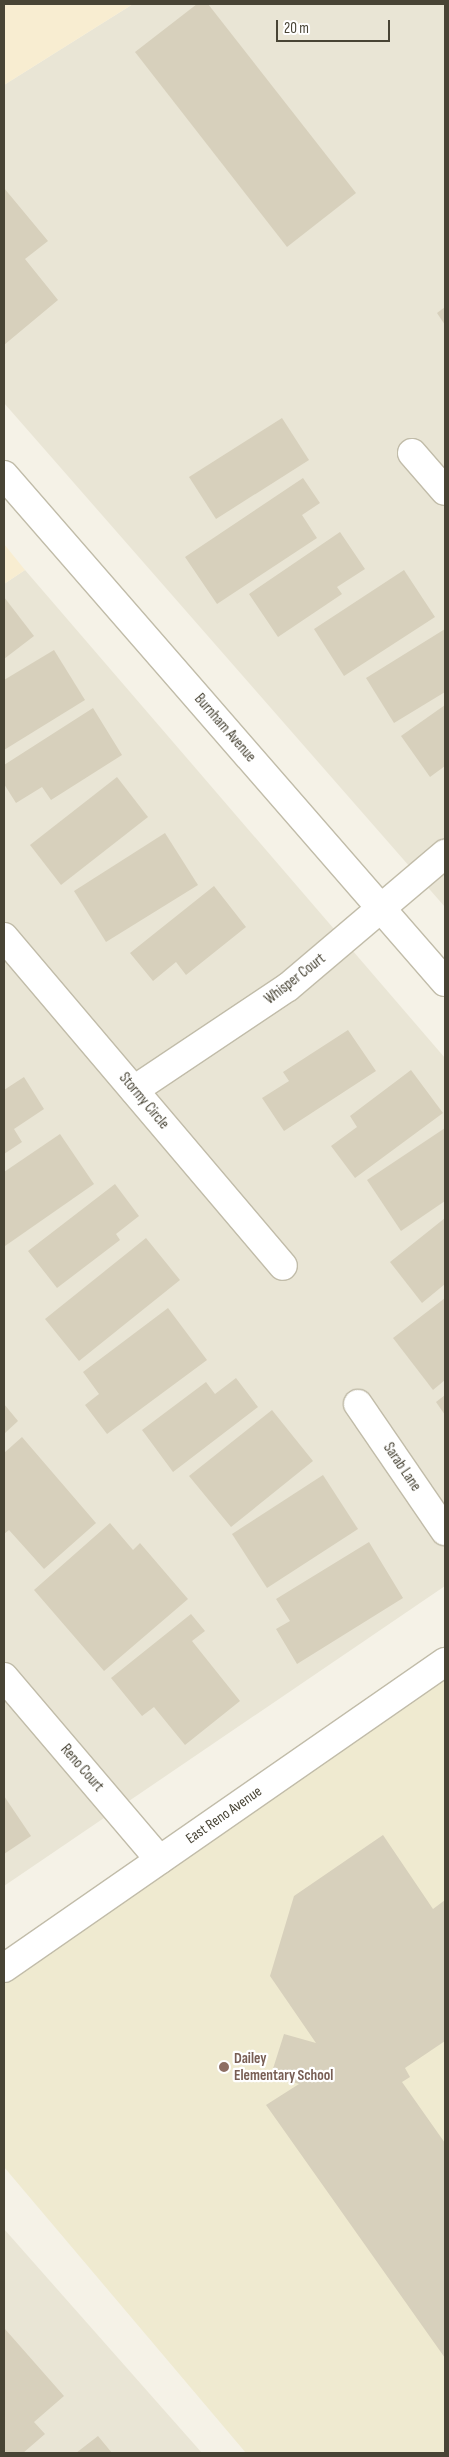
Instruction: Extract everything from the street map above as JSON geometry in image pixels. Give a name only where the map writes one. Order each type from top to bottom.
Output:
[{"type":"street","points":[[412,453],[445,491]]},
{"type":"street","name":"Burnham Avenue","points":[[4,474],[445,982]]},
{"type":"street","name":"Whisper Court","points":[[134,1090],[288,987],[445,854]]},
{"type":"street","name":"Stormy Circle","points":[[4,937],[283,1266]]},
{"type":"street","name":"Sarab Lane","points":[[358,1404],[445,1531]]},
{"type":"street","name":"East Reno Avenue","points":[[4,1968],[445,1662]]},
{"type":"street","name":"Reno Court","points":[[4,1677],[160,1860]]},
{"type":"shaded area","points":[[4,4],[133,4],[4,85]]},
{"type":"shaded area","points":[[133,4],[445,4],[445,907],[4,403],[4,85]]},
{"type":"shaded area","points":[[4,544],[25,570],[4,584]]},
{"type":"shaded area","points":[[25,570],[445,1058],[445,1586],[4,1886],[4,584]]},
{"type":"shaded area","name":"Dailey Elementary School","points":[[445,1662],[445,2453],[246,2453],[4,2167],[4,1968]]},
{"type":"shaded area","points":[[4,2229],[202,2453],[4,2453]]},
{"type":"building","points":[[197,4],[208,4],[356,193],[287,247],[135,52]]},
{"type":"building","points":[[4,188],[48,241],[25,259],[58,300],[4,345]]},
{"type":"building","points":[[445,307],[445,325],[437,313]]},
{"type":"building","points":[[282,418],[309,460],[216,519],[189,477]]},
{"type":"building","points":[[303,478],[320,503],[302,515],[317,538],[217,604],[185,557]]},
{"type":"building","points":[[340,532],[365,569],[337,587],[342,594],[278,637],[249,594]]},
{"type":"building","points":[[404,570],[435,617],[344,676],[314,629]]},
{"type":"building","points":[[4,597],[34,636],[4,659]]},
{"type":"building","points":[[445,629],[445,692],[394,723],[366,678]]},
{"type":"building","points":[[54,650],[85,700],[4,750],[4,680]]},
{"type":"building","points":[[445,705],[445,766],[430,777],[401,736]]},
{"type":"building","points":[[93,708],[122,755],[51,800],[42,787],[16,803],[4,784],[4,765]]},
{"type":"building","points":[[117,777],[148,817],[61,885],[30,845]]},
{"type":"building","points":[[165,833],[198,885],[106,942],[74,891]]},
{"type":"building","points":[[214,886],[246,927],[186,975],[176,962],[153,981],[130,953]]},
{"type":"building","points":[[348,1030],[376,1071],[284,1131],[262,1098],[289,1081],[283,1072]]},
{"type":"building","points":[[411,1070],[443,1113],[355,1178],[331,1146],[357,1127],[350,1116]]},
{"type":"building","points":[[24,1077],[44,1109],[14,1129],[22,1142],[4,1154],[4,1090]]},
{"type":"building","points":[[445,1128],[445,1201],[401,1231],[367,1180]]},
{"type":"building","points":[[60,1134],[94,1184],[5,1246],[4,1172]]},
{"type":"building","points":[[115,1184],[139,1216],[116,1234],[120,1240],[57,1288],[28,1251]]},
{"type":"building","points":[[445,1218],[445,1284],[422,1303],[390,1262]]},
{"type":"building","points":[[146,1238],[180,1280],[79,1361],[45,1319]]},
{"type":"building","points":[[445,1298],[445,1380],[433,1390],[393,1338]]},
{"type":"building","points":[[168,1308],[207,1360],[107,1434],[85,1405],[99,1394],[83,1372]]},
{"type":"building","points":[[236,1378],[258,1407],[173,1472],[142,1430],[206,1382],[215,1394]]},
{"type":"building","points":[[445,1395],[445,1415],[436,1402]]},
{"type":"building","points":[[4,1404],[18,1421],[4,1434]]},
{"type":"building","points":[[272,1410],[313,1461],[231,1527],[189,1476]]},
{"type":"building","points":[[22,1437],[96,1523],[44,1569],[9,1530],[4,1534],[4,1453]]},
{"type":"building","points":[[323,1475],[358,1529],[267,1588],[232,1534]]},
{"type":"building","points":[[110,1523],[133,1550],[140,1543],[188,1599],[104,1671],[34,1590]]},
{"type":"building","points":[[369,1542],[403,1598],[297,1664],[276,1629],[290,1621],[276,1599]]},
{"type":"building","points":[[191,1614],[205,1631],[192,1641],[240,1701],[185,1745],[154,1707],[142,1716],[111,1678]]},
{"type":"building","points":[[4,1796],[31,1836],[4,1854]]},
{"type":"building","points":[[383,1835],[433,1909],[445,1900],[445,2041],[405,2068],[410,2077],[402,2082],[445,2143],[445,2358],[266,2105],[299,2084],[271,2075],[284,2034],[316,2043],[270,1976],[294,1896]]},
{"type":"building","points":[[5,2329],[64,2396],[34,2422],[45,2434],[23,2453],[4,2453]]},
{"type":"building","points":[[98,2436],[112,2453],[76,2453]]},
{"type":"place","name":"Dailey Elementary School","points":[[224,2067]]}]
